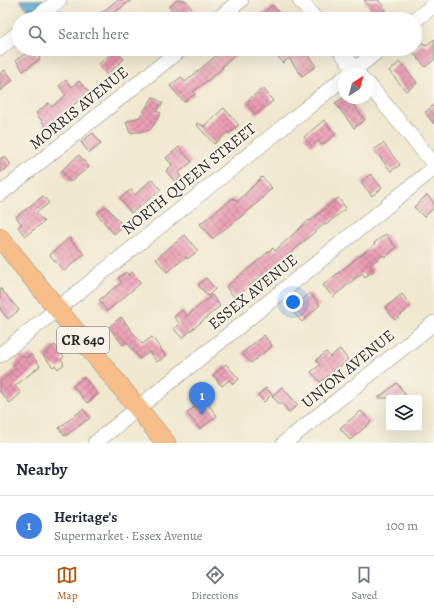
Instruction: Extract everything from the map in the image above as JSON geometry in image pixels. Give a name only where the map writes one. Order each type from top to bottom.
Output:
[{"type":"main road","name":"CR 640","points":[[0,238],[166,443]]},
{"type":"street","points":[[44,12],[59,0]]},
{"type":"street","points":[[226,12],[241,0]]},
{"type":"street","points":[[300,0],[309,12]]},
{"type":"street","points":[[422,14],[434,5]]},
{"type":"street","points":[[0,48],[12,38]]},
{"type":"street","name":"MORRIS AVENUE","points":[[0,194],[172,56]]},
{"type":"street","points":[[343,56],[349,68]]},
{"type":"street","name":"NORTH QUEEN STREET","points":[[359,68],[372,56]]},
{"type":"street","name":"NORTH QUEEN STREET","points":[[0,355],[338,85]]},
{"type":"street","points":[[374,91],[434,164]]},
{"type":"street","name":"ESSEX AVENUE","points":[[95,443],[434,168]]},
{"type":"street","name":"UNION AVENUE","points":[[284,443],[434,323]]},
{"type":"water","points":[[20,0],[46,0],[31,12],[29,12]]},
{"type":"building","points":[[117,0],[131,0],[115,12],[102,12]]},
{"type":"building","points":[[177,0],[185,0],[192,9],[188,12],[173,12],[169,7]]},
{"type":"building","points":[[364,0],[378,0],[386,9],[382,12],[374,12]]},
{"type":"building","points":[[273,5],[278,12],[264,12]]},
{"type":"building","points":[[434,39],[434,60],[425,67],[416,56],[422,56],[422,44],[423,43],[426,46]]},
{"type":"building","points":[[22,56],[38,56],[40,59],[23,71],[16,60]]},
{"type":"building","points":[[108,56],[121,56],[124,59],[107,75],[98,65]]},
{"type":"building","points":[[216,56],[234,56],[222,67],[223,68],[193,92],[195,94],[184,102],[170,86],[181,77],[185,82]]},
{"type":"building","points":[[278,56],[308,56],[316,66],[302,76],[289,58],[283,63]]},
{"type":"building","points":[[400,62],[417,83],[406,91],[389,71]]},
{"type":"building","points":[[5,70],[13,80],[0,91],[0,74]]},
{"type":"building","points":[[66,80],[72,87],[79,81],[89,92],[47,128],[36,113],[49,103],[52,107],[66,95],[59,86]]},
{"type":"building","points":[[263,88],[273,101],[256,115],[246,102]]},
{"type":"building","points":[[153,97],[163,103],[156,111],[161,113],[150,130],[130,133],[126,122],[140,117]]},
{"type":"building","points":[[338,101],[338,104],[353,104],[365,120],[354,128],[335,103]]},
{"type":"building","points":[[434,105],[434,124],[425,112]]},
{"type":"building","points":[[224,108],[239,125],[214,144],[196,124],[197,123],[205,127],[204,126]]},
{"type":"building","points":[[324,120],[336,134],[322,145],[318,140],[312,146],[304,137]]},
{"type":"building","points":[[93,133],[101,144],[89,153],[81,142]]},
{"type":"building","points":[[383,143],[400,165],[391,171],[374,150]]},
{"type":"building","points":[[179,147],[192,162],[178,173],[181,177],[175,182],[166,171],[172,165],[166,158]]},
{"type":"building","points":[[79,155],[89,167],[70,182],[61,171]]},
{"type":"building","points":[[5,156],[11,165],[0,173],[0,159]]},
{"type":"building","points":[[371,174],[382,188],[372,196],[361,182]]},
{"type":"building","points":[[262,177],[272,188],[253,207],[212,239],[200,224],[233,198],[237,202]]},
{"type":"building","points":[[152,179],[161,190],[131,213],[120,198],[131,190],[135,195]]},
{"type":"building","points":[[427,195],[434,203],[434,208],[424,217],[414,207]]},
{"type":"building","points":[[43,196],[49,203],[36,213],[44,222],[25,236],[18,227],[22,224],[16,217]]},
{"type":"building","points":[[338,198],[346,208],[326,225],[325,223],[264,276],[263,274],[235,298],[226,287],[273,248],[275,251],[309,220],[310,221]]},
{"type":"building","points":[[106,206],[123,226],[114,234],[97,214]]},
{"type":"building","points":[[386,234],[396,248],[385,257],[383,255],[370,265],[374,271],[365,277],[362,273],[333,297],[323,285]]},
{"type":"building","points":[[185,235],[198,251],[187,259],[186,257],[167,272],[156,259]]},
{"type":"building","points":[[69,238],[84,254],[64,271],[50,255]]},
{"type":"building","points":[[126,272],[128,275],[132,272],[141,283],[107,311],[99,300],[122,282],[118,278]]},
{"type":"building","points":[[206,278],[215,289],[208,296],[198,285]]},
{"type":"building","points":[[0,288],[19,310],[8,319],[0,309]]},
{"type":"building","points":[[310,293],[320,305],[302,322],[291,310]]},
{"type":"building","points":[[402,294],[411,306],[395,320],[385,308]]},
{"type":"building","points":[[212,295],[220,306],[182,338],[174,329],[180,324],[174,317],[182,310],[187,316]]},
{"type":"building","points":[[121,317],[142,344],[152,337],[166,356],[157,362],[149,352],[140,359],[127,342],[123,345],[109,327]]},
{"type":"building","points":[[264,335],[272,346],[251,363],[242,353]]},
{"type":"building","points":[[55,345],[64,357],[61,359],[64,364],[58,369],[55,365],[53,367],[43,355]]},
{"type":"building","points":[[340,349],[348,360],[320,382],[311,372],[320,365],[316,360],[326,352],[330,357]]},
{"type":"building","points":[[31,354],[40,366],[15,386],[21,393],[10,403],[0,392],[0,382],[16,368],[13,365],[18,361],[17,360],[23,355],[25,358]]},
{"type":"building","points":[[226,364],[239,379],[233,384],[229,380],[222,386],[213,375]]},
{"type":"building","points":[[84,377],[98,394],[87,403],[73,386]]},
{"type":"building","points":[[397,383],[405,394],[386,395],[386,398],[378,398]]},
{"type":"building","points":[[282,387],[298,405],[289,412],[282,403],[280,405],[272,396]]},
{"type":"building","points":[[266,388],[272,394],[264,402],[258,395]]},
{"type":"building","points":[[204,399],[217,416],[200,429],[187,413]]},
{"type":"building","points":[[83,409],[90,418],[65,436],[59,428]]},
{"type":"building","points":[[361,411],[371,422],[350,440],[340,428]]},
{"type":"place","name":"Heritage's","points":[[202,415]]}]
